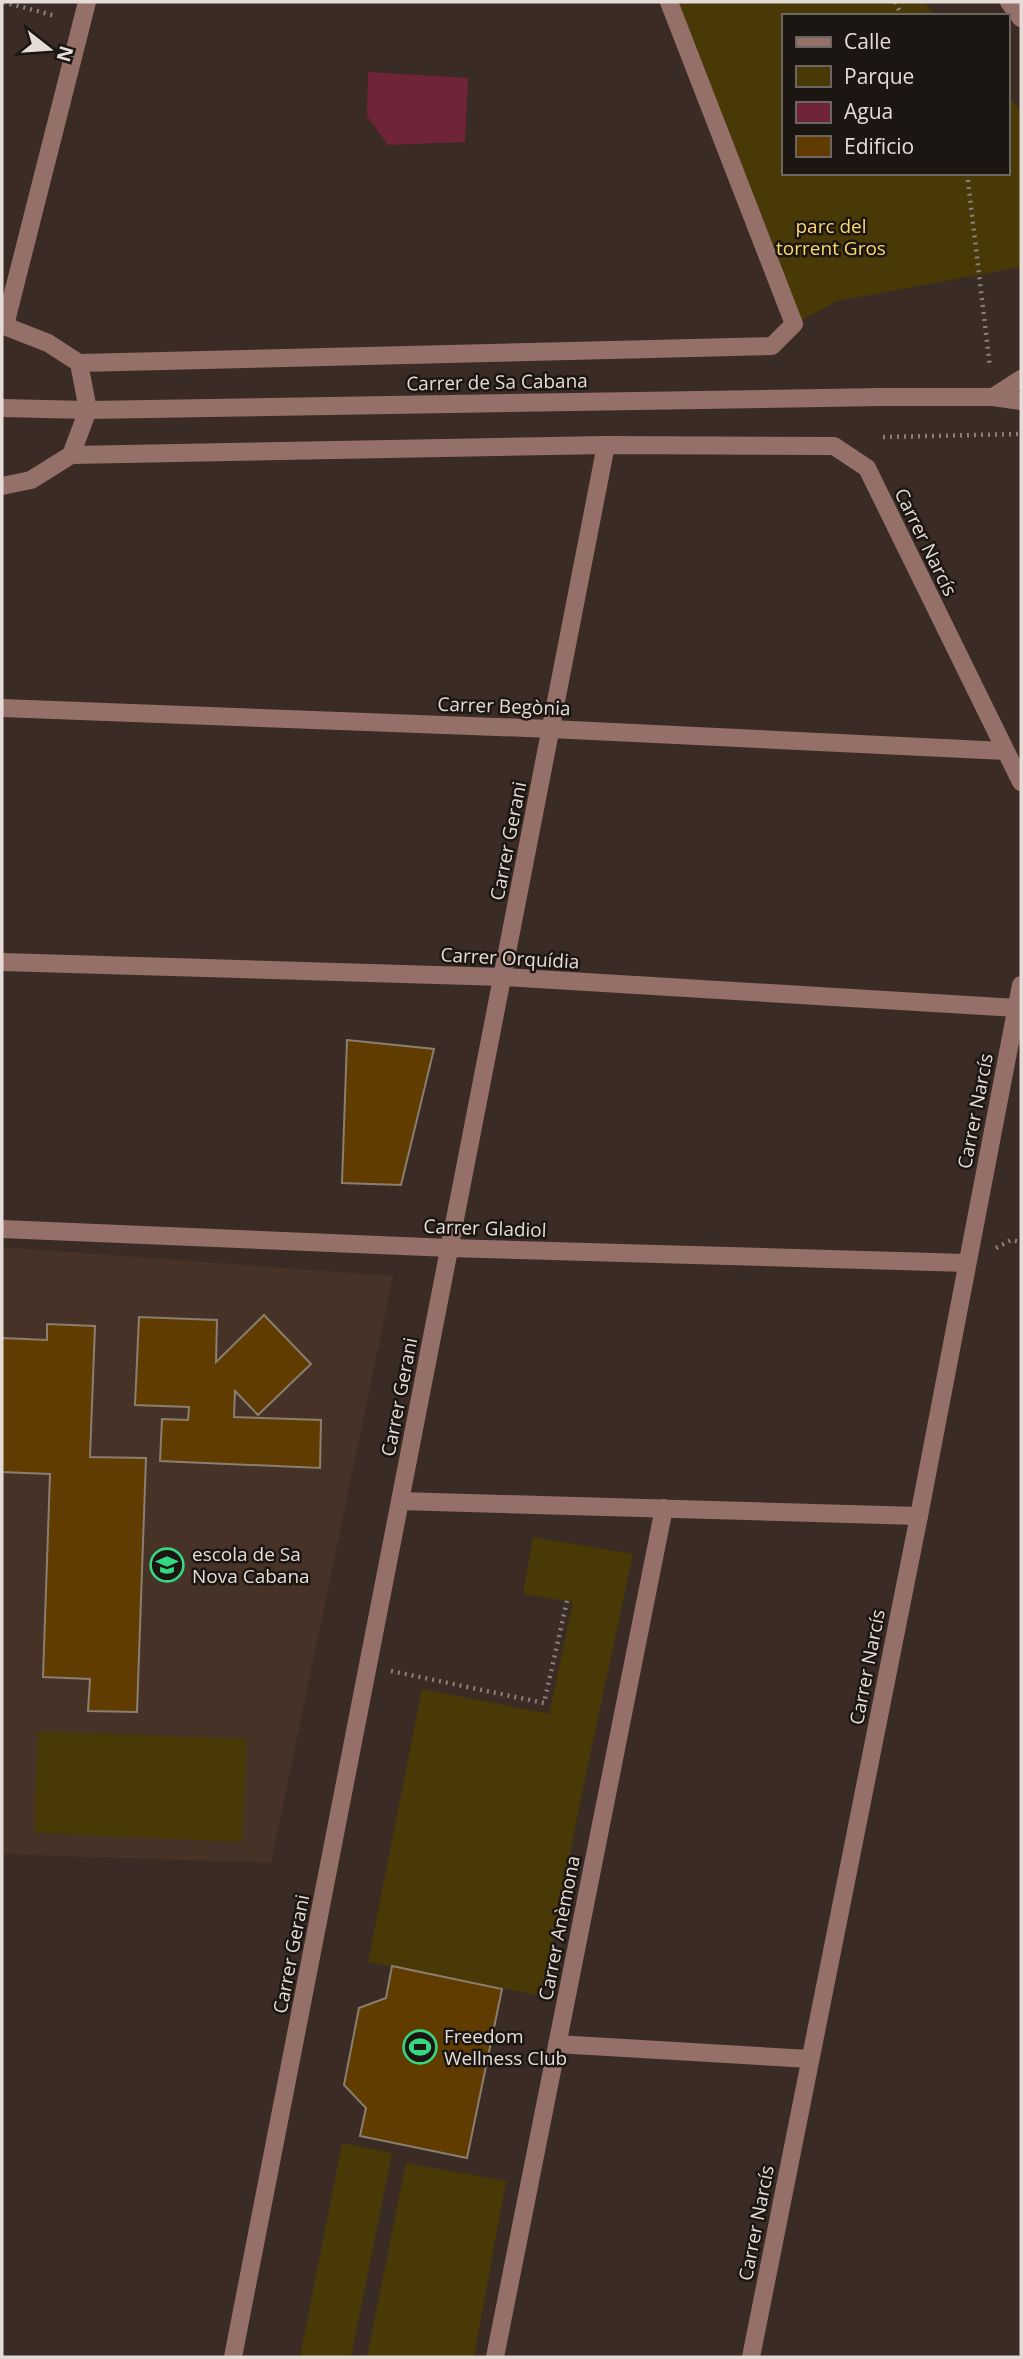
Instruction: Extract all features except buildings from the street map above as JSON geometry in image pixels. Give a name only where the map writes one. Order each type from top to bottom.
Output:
[{"type":"street","points":[[87,2],[3,325],[48,343],[79,363],[772,346],[794,324],[669,2]]},
{"type":"street","points":[[1009,2],[1021,18]]},
{"type":"street","points":[[71,455],[88,410],[79,363]]},
{"type":"street","points":[[993,397],[1021,379]]},
{"type":"street","name":"Carrer de Sa Cabana","points":[[2,408],[88,410],[853,397],[993,397],[1021,401]]},
{"type":"street","points":[[2,486],[31,480],[71,455],[606,445]]},
{"type":"street","name":"Carrer Narcís","points":[[606,445],[834,446],[867,468],[1021,782]]},
{"type":"street","name":"Carrer Gerani","points":[[233,2357],[606,445]]},
{"type":"street","name":"Carrer Begònia","points":[[2,708],[551,729],[1005,751]]},
{"type":"street","name":"Carrer Orquídia","points":[[2,962],[503,977],[1017,1008]]},
{"type":"street","name":"Carrer Narcís","points":[[751,2357],[919,1516],[1021,985]]},
{"type":"street","name":"Carrer Gladiol","points":[[2,1230],[450,1248],[967,1263]]},
{"type":"street","points":[[400,1502],[919,1516]]},
{"type":"street","name":"Carrer Anèmona","points":[[495,2357],[664,1508]]},
{"type":"street","points":[[557,2044],[809,2059]]},
{"type":"path","points":[[3,2],[82,23]]},
{"type":"path","points":[[967,175],[993,397]]},
{"type":"path","points":[[883,437],[1021,434]]},
{"type":"path","points":[[368,1667],[544,1703],[567,1601]]},
{"type":"shaded area","name":"escola de Sa Nova Cabana","points":[[2,1247],[393,1276],[271,1863],[2,1854]]},
{"type":"green space","name":"parc del torrent Gros","points":[[669,2],[924,2],[934,14],[782,14],[782,175],[1009,175],[1009,96],[1021,110],[1021,267],[837,301],[794,324]]},
{"type":"green space","points":[[533,1537],[633,1554],[578,1812],[543,1996],[368,1962],[422,1689],[549,1714],[573,1602],[523,1594]]},
{"type":"green space","points":[[38,1731],[247,1739],[242,1842],[34,1833]]},
{"type":"green space","points":[[342,2143],[392,2153],[351,2357],[300,2357]]},
{"type":"green space","points":[[406,2163],[506,2181],[474,2357],[367,2357]]},
{"type":"water","points":[[368,72],[468,78],[465,142],[388,145],[367,116]]},
{"type":"place","name":"escola de Sa Nova Cabana","points":[[167,1565]]},
{"type":"place","name":"Freedom Wellness Club","points":[[420,2047]]}]
